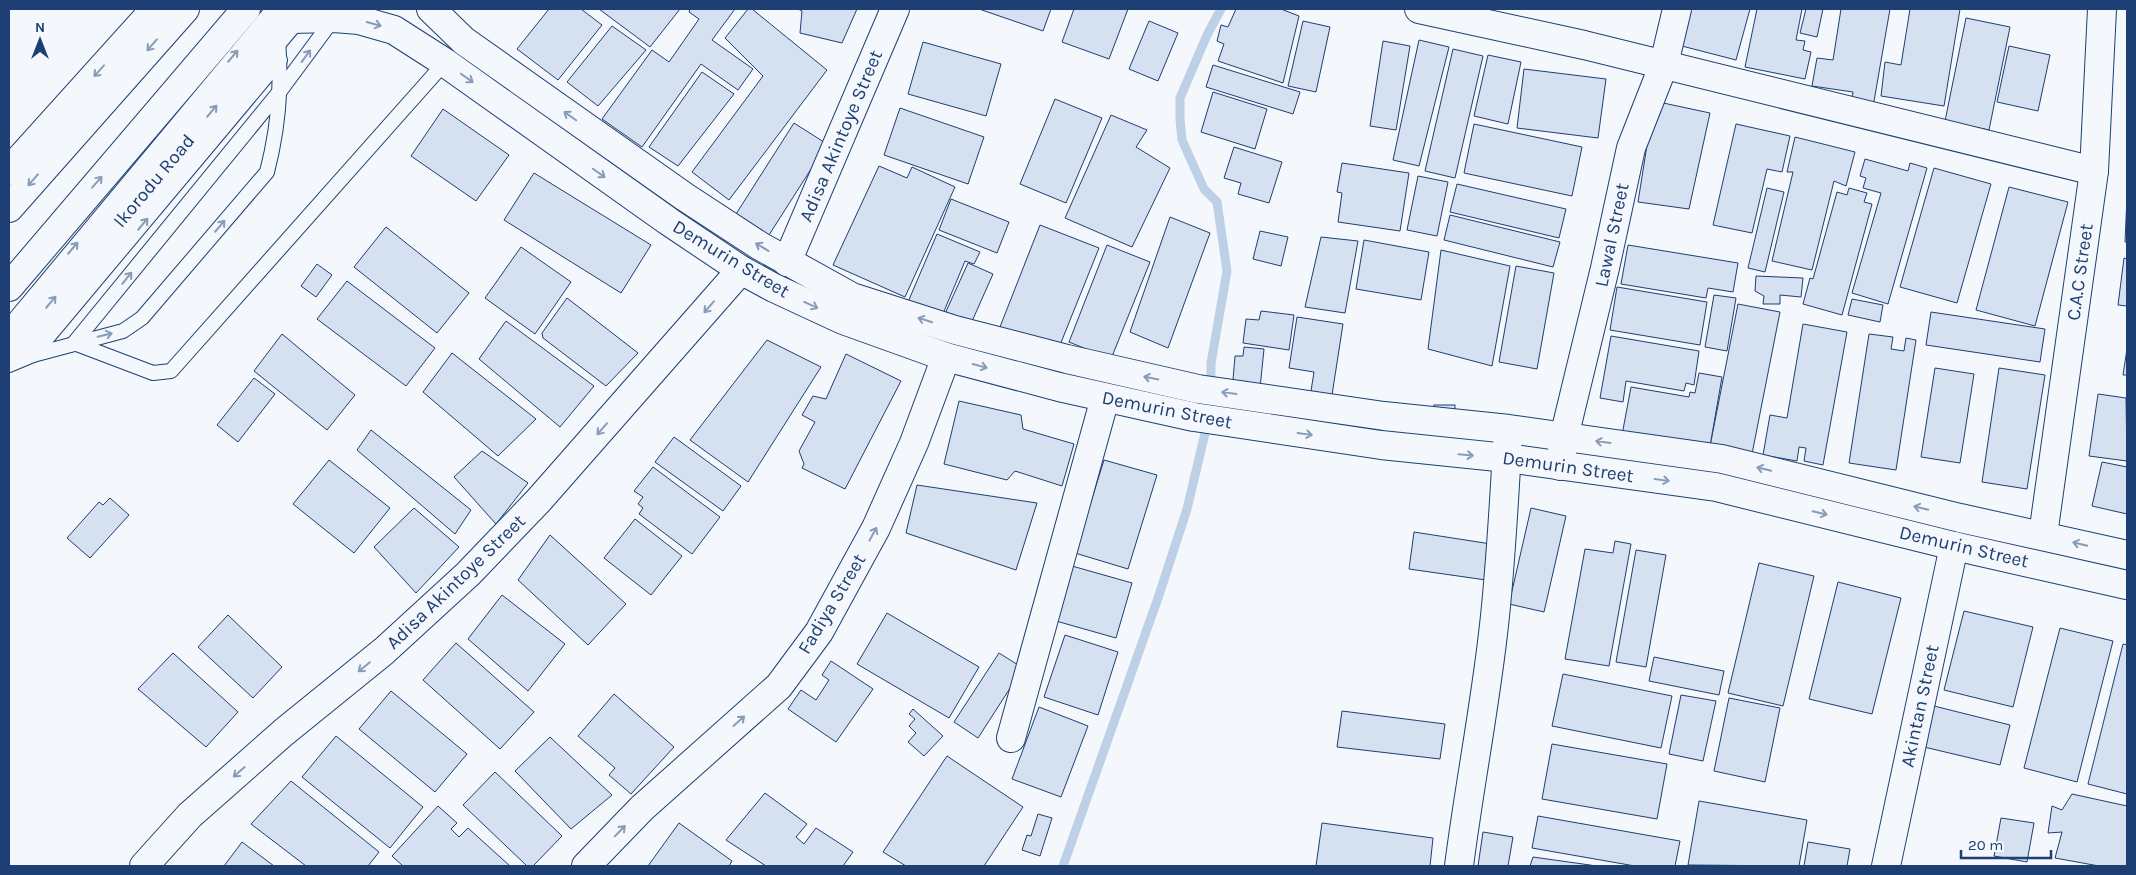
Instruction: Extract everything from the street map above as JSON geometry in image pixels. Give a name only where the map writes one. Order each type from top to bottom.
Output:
[{"type":"main road","points":[[9,171],[155,9]]},
{"type":"main road","points":[[9,208],[184,9]]},
{"type":"main road","points":[[9,286],[246,9]]},
{"type":"main road","name":"Demurin Street","points":[[431,9],[464,40],[685,198],[787,262],[852,297],[954,330],[1067,359],[1198,389],[1384,416],[1508,429],[1722,458],[1960,518],[2127,555]]},
{"type":"main road","name":"Adisa Akintoye Street","points":[[787,262],[895,9]]},
{"type":"main road","points":[[1419,9],[1664,64],[2094,171]]},
{"type":"main road","name":"Lawal Street","points":[[1560,466],[1564,437],[1605,268],[1631,148],[1664,64],[1676,9]]},
{"type":"main road","name":"C.A.C Street","points":[[2043,535],[2094,171],[2102,9]]},
{"type":"main road","name":"Demurin Street","points":[[283,16],[359,20],[394,30],[444,62],[668,221],[741,270],[774,288],[843,320],[946,357],[1105,398],[1194,417],[1380,445],[1506,458],[1716,487],[1954,546],[2127,585]]},
{"type":"main road","name":"Ikorodu Road","points":[[21,354],[283,16]]},
{"type":"main road","name":"Adisa Akintoye Street","points":[[144,866],[190,815],[284,732],[384,651],[468,574],[539,500],[741,270]]},
{"type":"main road","name":"Fadiya Street","points":[[586,866],[642,808],[779,686],[818,632],[876,528],[914,443],[946,357]]},
{"type":"main road","points":[[1011,738],[1105,398]]},
{"type":"main road","points":[[1459,866],[1468,798],[1481,730],[1494,631],[1508,429]]},
{"type":"main road","name":"Akintan Street","points":[[1886,866],[1954,546]]},
{"type":"lane","points":[[21,354],[123,331],[142,318],[266,172],[272,150],[280,91],[283,16]]},
{"type":"lane","points":[[9,326],[283,16]]},
{"type":"lane","points":[[74,343],[280,91],[334,18]]},
{"type":"lane","points":[[74,343],[153,373],[171,371],[464,40]]},
{"type":"lane","points":[[9,366],[280,60]]},
{"type":"building","points":[[549,9],[581,9],[602,25],[558,80],[517,49]]},
{"type":"building","points":[[599,9],[680,9],[650,47]]},
{"type":"building","points":[[690,9],[735,9],[712,40],[753,69],[738,90],[701,64],[642,147],[602,119],[652,50],[669,62],[699,19],[689,12]]},
{"type":"building","points":[[748,9],[752,9],[827,70],[729,200],[692,172],[763,76],[725,38]]},
{"type":"building","points":[[798,9],[857,9],[842,43],[800,33],[802,11]]},
{"type":"building","points":[[979,9],[1051,9],[1043,31]]},
{"type":"building","points":[[1074,9],[1128,9],[1109,59],[1062,42]]},
{"type":"building","points":[[1236,9],[1281,9],[1299,16],[1283,83],[1218,61],[1224,44],[1217,41],[1221,25],[1228,27]]},
{"type":"building","points":[[1688,9],[1750,9],[1736,60],[1678,45]]},
{"type":"building","points":[[1757,9],[1802,9],[1796,40],[1805,41],[1803,50],[1811,52],[1805,79],[1745,67]]},
{"type":"building","points":[[1806,9],[1823,9],[1817,37],[1800,33]]},
{"type":"building","points":[[1841,9],[1890,9],[1873,107],[1851,104],[1853,92],[1812,86],[1817,58],[1833,60]]},
{"type":"building","points":[[1910,9],[1960,9],[1944,106],[1881,96],[1885,62],[1901,65]]},
{"type":"building","points":[[1966,18],[2010,27],[1989,130],[1945,121]]},
{"type":"building","points":[[1149,21],[1178,33],[1158,81],[1129,69]]},
{"type":"building","points":[[1303,21],[1330,27],[1316,92],[1288,86]]},
{"type":"building","points":[[612,26],[646,50],[598,106],[567,82]]},
{"type":"building","points":[[1419,40],[1449,47],[1419,166],[1393,160]]},
{"type":"building","points":[[1383,41],[1410,46],[1396,130],[1370,126]]},
{"type":"building","points":[[923,42],[1001,64],[986,116],[908,94]]},
{"type":"building","points":[[2009,46],[2050,55],[2038,111],[1997,102]]},
{"type":"building","points":[[1453,49],[1483,56],[1455,178],[1425,171]]},
{"type":"building","points":[[1488,55],[1521,62],[1508,124],[1474,116]]},
{"type":"building","points":[[1213,65],[1300,92],[1293,114],[1206,87]]},
{"type":"building","points":[[1524,69],[1606,79],[1598,138],[1517,128]]},
{"type":"building","points":[[702,72],[734,94],[678,166],[649,147]]},
{"type":"building","points":[[1213,92],[1267,109],[1255,149],[1201,132]]},
{"type":"building","points":[[1055,99],[1102,118],[1066,203],[1020,184]]},
{"type":"building","points":[[1654,101],[1710,113],[1689,209],[1638,202]]},
{"type":"building","points":[[900,108],[984,137],[968,184],[884,155]]},
{"type":"building","points":[[443,109],[509,155],[476,201],[411,156]]},
{"type":"building","points":[[1111,115],[1147,130],[1136,147],[1170,168],[1132,247],[1065,218]]},
{"type":"building","points":[[794,123],[827,144],[769,235],[736,214]]},
{"type":"building","points":[[1474,124],[1582,147],[1572,196],[1464,173]]},
{"type":"building","points":[[1736,124],[1790,136],[1782,172],[1767,169],[1752,233],[1713,225]]},
{"type":"building","points":[[1795,137],[1855,152],[1846,186],[1834,181],[1812,270],[1772,261],[1793,172],[1787,172]]},
{"type":"building","points":[[1234,147],[1282,162],[1269,203],[1238,194],[1241,183],[1224,178]]},
{"type":"building","points":[[1865,159],[1908,171],[1910,163],[1927,168],[1888,304],[1852,293],[1881,193],[1863,188],[1866,178],[1860,176]]},
{"type":"building","points":[[1342,163],[1409,173],[1400,231],[1338,222],[1342,193],[1337,192]]},
{"type":"building","points":[[879,166],[907,178],[912,167],[955,187],[905,297],[833,265]]},
{"type":"building","points":[[1934,168],[1991,184],[1957,303],[1900,287]]},
{"type":"building","points":[[534,173],[651,245],[621,293],[504,220]]},
{"type":"building","points":[[1418,176],[1448,182],[1437,236],[1407,230]]},
{"type":"building","points":[[1457,184],[1566,209],[1559,238],[1450,212]]},
{"type":"building","points":[[2009,187],[2068,202],[2035,326],[1976,310]]},
{"type":"building","points":[[1767,188],[1784,192],[1765,272],[1748,268]]},
{"type":"building","points":[[1849,188],[1867,193],[1864,202],[1872,204],[1842,315],[1803,304],[1810,278],[1813,279],[1837,192],[1847,195]]},
{"type":"building","points":[[2127,197],[2127,242],[2125,242]]},
{"type":"building","points":[[951,199],[1009,222],[997,253],[939,230]]},
{"type":"building","points":[[1450,215],[1560,242],[1553,267],[1444,240]]},
{"type":"building","points":[[1170,217],[1210,233],[1168,348],[1130,332]]},
{"type":"building","points":[[1040,225],[1099,248],[1056,355],[998,332]]},
{"type":"building","points":[[386,227],[469,293],[437,333],[354,267]]},
{"type":"building","points":[[1260,231],[1288,237],[1281,266],[1253,259]]},
{"type":"building","points":[[937,234],[980,252],[974,264],[965,261],[942,316],[908,302]]},
{"type":"building","points":[[1321,237],[1358,241],[1345,313],[1305,307]]},
{"type":"building","points":[[1364,240],[1429,252],[1421,300],[1356,289]]},
{"type":"building","points":[[1107,245],[1150,262],[1111,359],[1069,342]]},
{"type":"building","points":[[1628,245],[1738,263],[1733,292],[1708,288],[1706,298],[1621,284]]},
{"type":"building","points":[[521,247],[571,282],[535,334],[485,298]]},
{"type":"building","points":[[1441,250],[1510,266],[1492,366],[1428,349]]},
{"type":"building","points":[[2124,258],[2127,259],[2127,306],[2118,305]]},
{"type":"building","points":[[968,263],[993,274],[969,328],[944,316]]},
{"type":"building","points":[[317,264],[332,275],[316,297],[301,286]]},
{"type":"building","points":[[1516,266],[1554,273],[1537,369],[1499,362]]},
{"type":"building","points":[[1756,276],[1803,278],[1801,297],[1780,295],[1780,304],[1763,304],[1764,296],[1755,291]]},
{"type":"building","points":[[347,281],[435,348],[406,386],[317,319]]},
{"type":"building","points":[[1617,287],[1707,302],[1700,345],[1610,330]]},
{"type":"building","points":[[1714,295],[1736,298],[1727,351],[1705,347]]},
{"type":"building","points":[[567,298],[638,353],[606,386],[543,338],[542,333]]},
{"type":"building","points":[[1852,299],[1883,305],[1880,322],[1848,315]]},
{"type":"building","points":[[1738,304],[1780,312],[1752,454],[1710,446]]},
{"type":"building","points":[[1261,311],[1294,315],[1289,350],[1243,343],[1246,319],[1259,320]]},
{"type":"building","points":[[1931,312],[2045,329],[2040,362],[1926,345]]},
{"type":"building","points":[[1297,317],[1343,324],[1332,395],[1311,391],[1314,372],[1289,368]]},
{"type":"building","points":[[506,321],[594,386],[560,427],[479,359]]},
{"type":"building","points":[[1803,324],[1847,332],[1823,465],[1804,461],[1806,448],[1799,447],[1797,461],[1763,455],[1770,415],[1787,418]]},
{"type":"building","points":[[282,334],[355,395],[327,430],[254,371]]},
{"type":"building","points":[[1869,334],[1893,337],[1891,349],[1904,351],[1906,338],[1916,340],[1896,470],[1849,463]]},
{"type":"building","points":[[1611,336],[1699,351],[1694,385],[1686,383],[1684,391],[1626,381],[1623,402],[1600,398]]},
{"type":"building","points":[[767,340],[821,367],[748,482],[690,440]]},
{"type":"building","points":[[1244,347],[1264,349],[1259,398],[1231,403],[1235,356],[1243,356]]},
{"type":"building","points":[[2127,349],[2127,375],[2123,375]]},
{"type":"building","points":[[452,353],[536,419],[498,456],[423,392]]},
{"type":"building","points":[[846,354],[901,381],[845,489],[802,468],[804,464],[799,451],[815,422],[802,415],[813,396],[826,399]]},
{"type":"building","points":[[1935,368],[1974,374],[1960,463],[1921,457]]},
{"type":"building","points":[[1999,368],[2045,375],[2027,489],[1982,482]]},
{"type":"building","points":[[1699,373],[1722,377],[1710,446],[1622,435],[1631,387],[1689,397],[1690,392],[1695,393]]},
{"type":"building","points":[[254,378],[275,394],[238,442],[217,425]]},
{"type":"building","points":[[2098,394],[2126,398],[2127,461],[2089,456]]},
{"type":"building","points":[[959,401],[1021,415],[1023,429],[1074,444],[1062,486],[1015,471],[1007,480],[944,464]]},
{"type":"building","points":[[1434,405],[1455,405],[1455,417],[1434,417]]},
{"type":"building","points":[[371,430],[471,510],[455,534],[357,450]]},
{"type":"building","points":[[674,437],[741,486],[723,511],[655,462]]},
{"type":"building","points":[[482,451],[528,483],[496,524],[454,477]]},
{"type":"building","points":[[329,460],[390,508],[354,553],[293,504]]},
{"type":"building","points":[[1104,460],[1157,475],[1128,569],[1075,553]]},
{"type":"building","points":[[2102,462],[2127,467],[2127,514],[2092,506]]},
{"type":"building","points":[[653,467],[720,517],[692,554],[639,514],[643,508],[638,504],[643,497],[634,491]]},
{"type":"building","points":[[917,485],[1037,503],[1016,570],[906,533]]},
{"type":"building","points":[[110,498],[129,515],[90,558],[67,538],[99,502],[103,505]]},
{"type":"building","points":[[414,508],[459,547],[416,593],[374,547]]},
{"type":"building","points":[[1531,508],[1566,516],[1544,612],[1509,604]]},
{"type":"building","points":[[635,519],[682,556],[651,595],[604,558]]},
{"type":"building","points":[[1414,532],[1491,544],[1486,580],[1409,569]]},
{"type":"building","points":[[550,535],[626,604],[588,645],[518,580]]},
{"type":"building","points":[[1615,541],[1631,544],[1609,666],[1565,659],[1585,549],[1613,553]]},
{"type":"building","points":[[1636,550],[1666,555],[1646,667],[1616,662]]},
{"type":"building","points":[[1759,563],[1814,576],[1783,706],[1728,693]]},
{"type":"building","points":[[1072,566],[1132,583],[1116,638],[1056,621]]},
{"type":"building","points":[[1838,582],[1901,598],[1872,714],[1809,699]]},
{"type":"building","points":[[502,595],[565,644],[528,691],[468,639]]},
{"type":"building","points":[[1964,611],[2033,627],[2013,707],[1944,690]]},
{"type":"building","points":[[887,613],[979,667],[949,718],[857,664]]},
{"type":"building","points":[[228,615],[282,667],[253,698],[198,647]]},
{"type":"building","points":[[2060,628],[2113,641],[2077,782],[2024,768]]},
{"type":"building","points":[[1065,635],[1118,652],[1098,715],[1044,697]]},
{"type":"building","points":[[456,643],[534,712],[500,749],[423,680]]},
{"type":"building","points":[[2123,644],[2127,645],[2127,794],[2088,784]]},
{"type":"building","points":[[173,653],[238,712],[206,747],[138,689]]},
{"type":"building","points":[[999,653],[1023,668],[978,738],[954,722]]},
{"type":"building","points":[[1654,657],[1724,671],[1719,695],[1649,681]]},
{"type":"building","points":[[831,661],[873,689],[836,742],[788,709],[801,690],[816,700],[829,680],[822,675]]},
{"type":"building","points":[[1563,674],[1672,696],[1661,748],[1552,726]]},
{"type":"building","points":[[391,691],[467,754],[435,792],[359,729]]},
{"type":"building","points":[[614,694],[674,747],[631,794],[609,775],[615,768],[578,736]]},
{"type":"building","points":[[1681,695],[1716,701],[1703,761],[1669,754]]},
{"type":"building","points":[[1729,698],[1780,708],[1765,782],[1714,771]]},
{"type":"building","points":[[1934,706],[2010,725],[2000,765],[1924,747]]},
{"type":"building","points":[[1039,707],[1088,726],[1061,797],[1012,779]]},
{"type":"building","points":[[913,709],[943,736],[924,756],[908,742],[916,733],[909,726],[915,719],[909,714]]},
{"type":"building","points":[[1342,711],[1445,724],[1440,759],[1337,747]]},
{"type":"building","points":[[336,736],[423,807],[390,848],[302,777]]},
{"type":"building","points":[[550,737],[612,795],[571,829],[515,771]]},
{"type":"building","points":[[1552,744],[1667,764],[1657,819],[1542,799]]},
{"type":"building","points":[[947,756],[1023,807],[984,866],[906,866],[883,852]]},
{"type":"building","points":[[495,772],[562,836],[533,866],[527,866],[463,805]]},
{"type":"building","points":[[291,781],[379,852],[368,866],[306,866],[251,824]]},
{"type":"building","points":[[765,793],[807,824],[796,837],[804,844],[816,828],[853,852],[843,866],[766,866],[726,840]]},
{"type":"building","points":[[2072,794],[2127,806],[2127,866],[2099,866],[2055,858],[2062,832],[2048,833],[2052,806],[2062,810]]},
{"type":"building","points":[[1699,801],[1807,820],[1799,866],[1688,865]]},
{"type":"building","points":[[438,806],[457,823],[451,829],[459,837],[468,828],[510,866],[403,866],[392,856]]},
{"type":"building","points":[[1038,814],[1052,818],[1040,856],[1022,850],[1027,835],[1031,836]]},
{"type":"building","points":[[1538,816],[1680,841],[1675,866],[1635,866],[1532,848]]},
{"type":"building","points":[[2001,818],[2034,823],[2027,862],[1994,856]]},
{"type":"building","points":[[679,823],[732,861],[729,866],[648,866]]},
{"type":"building","points":[[1322,823],[1433,838],[1430,866],[1316,866]]},
{"type":"building","points":[[1483,832],[1513,837],[1508,866],[1478,866]]},
{"type":"building","points":[[242,842],[274,866],[224,866]]},
{"type":"building","points":[[1808,842],[1850,849],[1847,866],[1804,866]]},
{"type":"building","points":[[1533,857],[1597,866],[1530,866]]},
{"type":"waterway","points":[[1063,866],[1158,598],[1187,509],[1211,408],[1211,363],[1227,271],[1217,202],[1204,189],[1182,140],[1180,98],[1207,35],[1221,9]]}]
